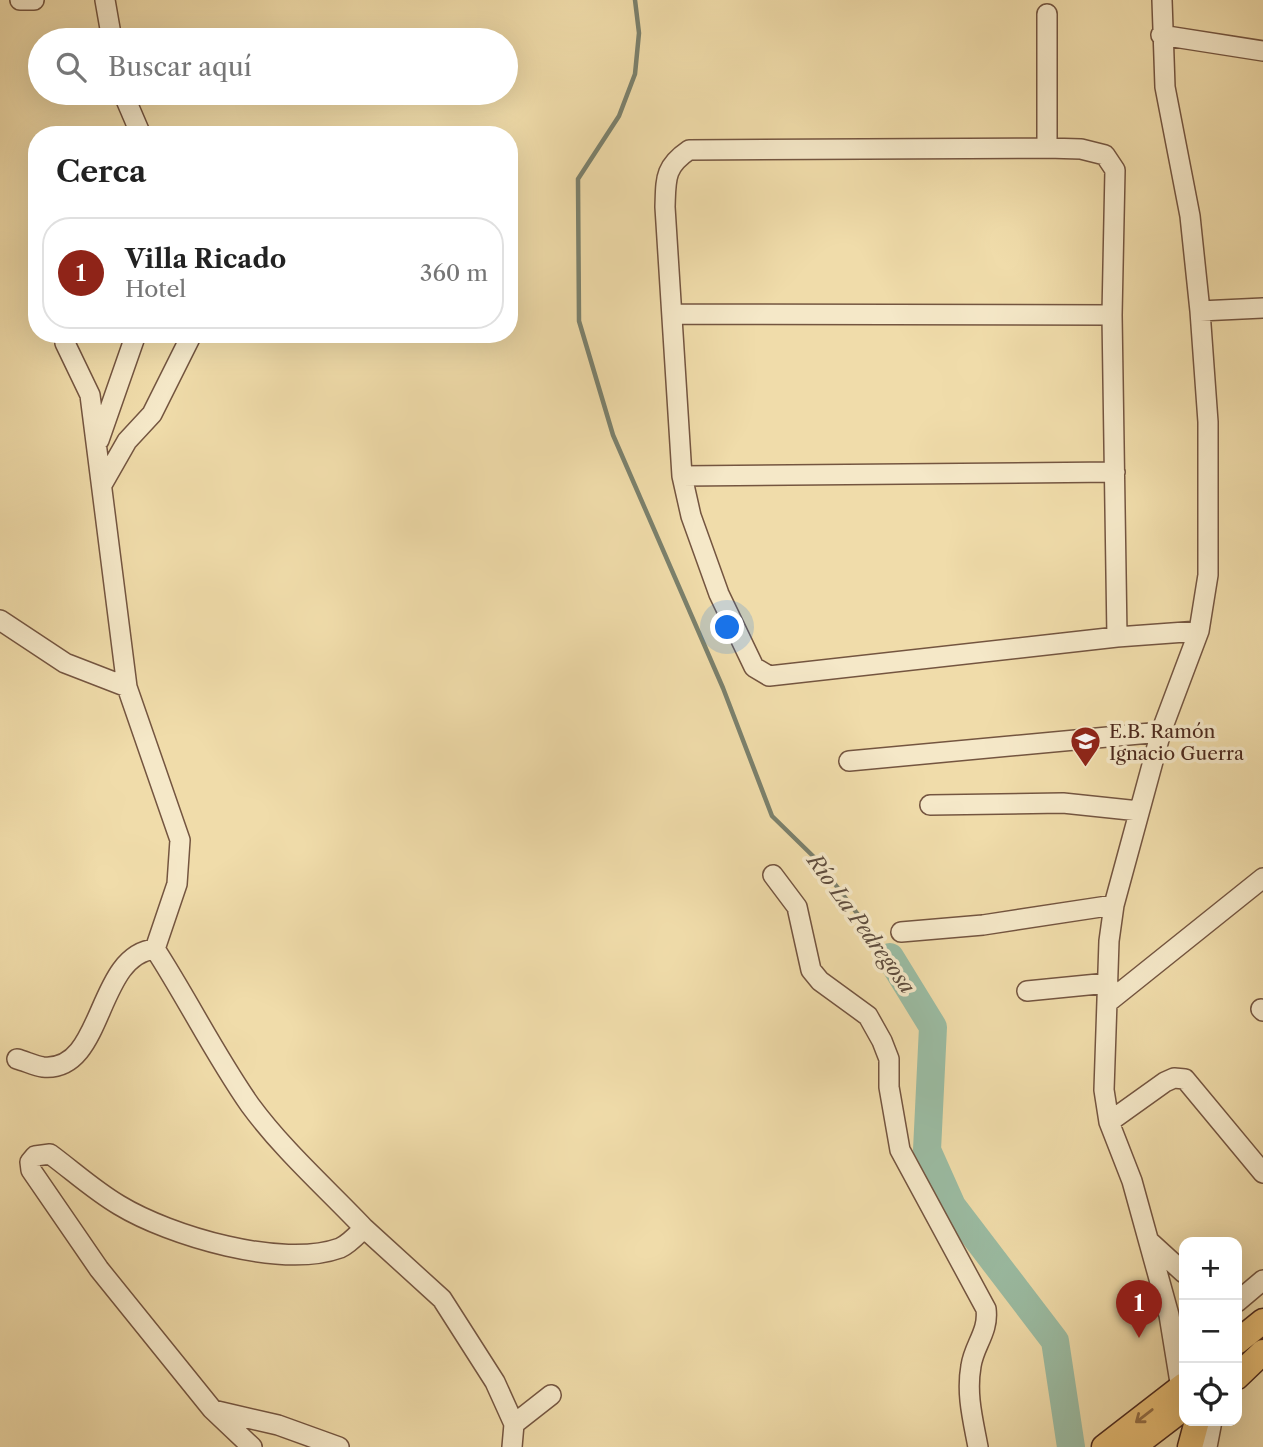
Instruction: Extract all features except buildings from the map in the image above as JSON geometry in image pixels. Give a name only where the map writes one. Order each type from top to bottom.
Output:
[{"type":"main road","points":[[1242,1338],[1263,1321]]},
{"type":"main road","points":[[1242,1366],[1263,1353]]},
{"type":"main road","points":[[1242,1372],[1263,1353]]},
{"type":"main road","points":[[1104,1447],[1179,1406]]},
{"type":"main road","points":[[1133,1447],[1179,1408]]},
{"type":"main road","points":[[1187,1426],[1188,1447]]},
{"type":"street","points":[[20,0],[34,0]]},
{"type":"street","points":[[105,0],[110,28]]},
{"type":"street","points":[[1162,0],[1164,87],[1189,216],[1200,312],[1208,422],[1208,575],[1199,631],[1161,732],[1114,905],[1104,1090],[1109,1122],[1132,1181],[1150,1242],[1179,1366]]},
{"type":"street","points":[[1047,14],[1047,148]]},
{"type":"street","points":[[1161,34],[1263,51]]},
{"type":"street","points":[[128,105],[138,126]]},
{"type":"street","points":[[1117,637],[1112,315],[1115,170],[1105,155],[1082,149],[1047,148],[689,150],[672,162],[666,179],[665,207],[682,476],[691,516],[719,594],[754,667],[769,676],[1117,637],[1199,631]]},
{"type":"street","points":[[1200,312],[1263,308]]},
{"type":"street","points":[[672,314],[1112,315]]},
{"type":"street","points":[[65,343],[90,396],[127,687],[180,840],[177,884],[155,948],[196,1021],[251,1107],[292,1154],[364,1228],[442,1299],[495,1382],[514,1424],[512,1447]]},
{"type":"street","points":[[97,444],[133,343]]},
{"type":"street","points":[[103,483],[127,441],[152,414],[188,343]]},
{"type":"street","points":[[682,476],[1115,472]]},
{"type":"street","points":[[0,620],[65,663],[127,687]]},
{"type":"street","points":[[849,761],[1161,732]]},
{"type":"street","points":[[930,805],[1063,803],[1139,811]]},
{"type":"street","points":[[773,875],[797,907],[811,970],[820,981],[868,1016],[882,1041],[889,1059],[889,1087],[900,1150],[986,1309],[986,1329],[971,1362],[968,1390],[978,1447]]},
{"type":"street","points":[[1107,1003],[1263,878]]},
{"type":"street","points":[[901,932],[983,925],[1114,905]]},
{"type":"street","points":[[17,1059],[43,1067],[58,1066],[74,1059],[82,1049],[104,1000],[127,963],[141,950],[155,948]]},
{"type":"street","points":[[1027,991],[1108,983]]},
{"type":"street","points":[[1109,1122],[1165,1082],[1174,1078],[1185,1079],[1263,1173]]},
{"type":"street","points":[[252,1447],[212,1409],[99,1269],[46,1195],[31,1170],[30,1162],[35,1156],[50,1154],[118,1205],[162,1226],[275,1256],[302,1257],[342,1247],[364,1228]]},
{"type":"street","points":[[1150,1242],[1179,1268]]},
{"type":"street","points":[[1239,1300],[1263,1280]]},
{"type":"street","points":[[1242,1381],[1263,1353]]},
{"type":"street","points":[[514,1424],[551,1395]]},
{"type":"street","points":[[212,1409],[278,1425],[339,1447]]},
{"type":"street","points":[[1207,1447],[1211,1426]]},
{"type":"waterway","name":"Río La Pedregosa","points":[[635,0],[639,33],[635,74],[619,116],[578,179],[579,321],[613,435],[723,688],[772,816],[816,859],[890,957]]},
{"type":"waterway","name":"Río La Pedregosa","points":[[890,957],[933,1027],[927,1150],[952,1206],[1055,1341],[1071,1447]]},
{"type":"place","name":"E.B. Ramón Ignacio Guerra","points":[[1086,769]]},
{"type":"place","name":"Villa Ricado","points":[[1139,1338]]}]
